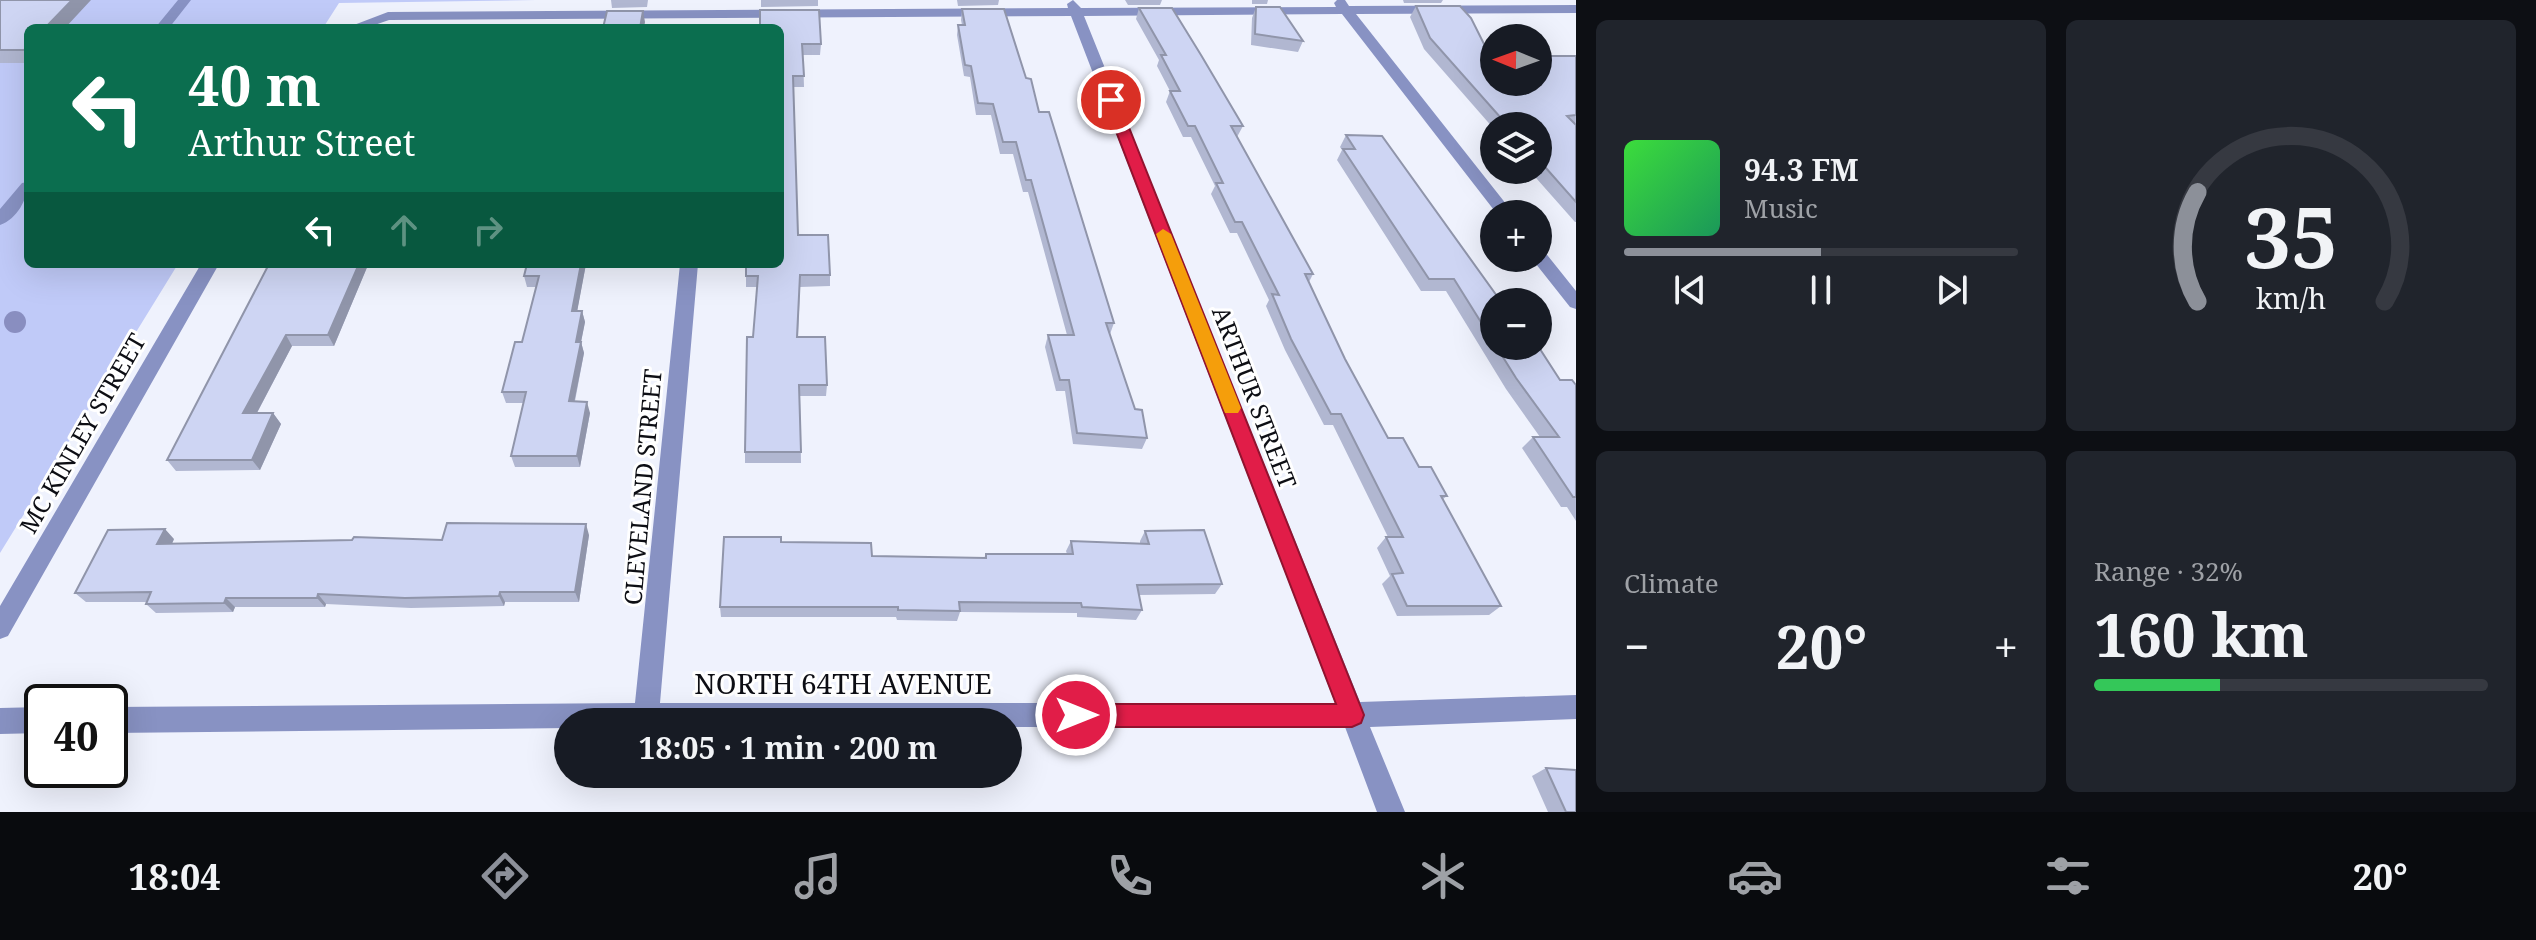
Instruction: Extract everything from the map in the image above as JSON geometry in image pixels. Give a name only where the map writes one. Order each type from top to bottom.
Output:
[{"type":"street","points":[[165,24],[185,0]]},
{"type":"street","points":[[1342,5],[1495,200]]},
{"type":"street","points":[[365,24],[388,16],[712,6],[1342,5],[1576,9]]},
{"type":"street","name":"ARTHUR STREET","points":[[1074,6],[1391,812]]},
{"type":"street","points":[[0,220],[24,192]]},
{"type":"street","name":"MC KINLEY STREET","points":[[0,628],[208,268]]},
{"type":"street","name":"CLEVELAND STREET","points":[[647,708],[689,268]]},
{"type":"street","points":[[1551,272],[1576,303]]},
{"type":"street","name":"NORTH 64TH AVENUE","points":[[1022,715],[1352,715],[1576,707]]},
{"type":"street","name":"NORTH 64TH AVENUE","points":[[128,720],[554,716]]},
{"type":"street","points":[[0,721],[24,720]]},
{"type":"shaded area","points":[[0,0],[536,0],[339,3],[326,24],[24,24],[24,268],[176,268],[0,553]]},
{"type":"building","points":[[0,0],[72,0],[49,24],[24,24],[24,50],[0,50]]},
{"type":"building","points":[[1416,6],[1460,6],[1471,18],[1480,36],[1480,94],[1430,38]]},
{"type":"building","points":[[1256,7],[1280,7],[1303,41],[1255,34]]},
{"type":"building","points":[[1139,8],[1172,8],[1201,55],[1243,126],[1231,126],[1313,274],[1305,274],[1345,359],[1388,438],[1403,438],[1419,467],[1431,467],[1447,496],[1441,496],[1501,606],[1407,606],[1392,574],[1403,573],[1386,537],[1403,537],[1341,414],[1331,414],[1291,339],[1272,294],[1279,295],[1242,222],[1235,222],[1216,183],[1223,183],[1195,126],[1188,126],[1170,91],[1180,91],[1161,55],[1166,55]]},
{"type":"building","points":[[962,9],[1004,9],[1026,78],[1031,79],[1039,112],[1049,112],[1114,323],[1106,323],[1135,409],[1142,410],[1147,438],[1077,433],[1069,380],[1060,380],[1048,335],[1074,335],[1031,180],[1026,180],[1016,142],[1003,142],[993,104],[978,103],[971,66],[965,65],[958,25],[965,25]]},
{"type":"building","points":[[760,10],[819,10],[821,44],[802,44],[804,76],[793,76],[798,235],[828,235],[830,275],[800,275],[797,337],[825,337],[827,385],[799,385],[801,452],[745,452],[747,337],[753,337],[758,276],[746,276],[746,268],[784,268],[784,24],[760,24]]},
{"type":"building","points":[[607,11],[643,11],[641,24],[604,24]]},
{"type":"building","points":[[1552,56],[1576,56],[1576,115],[1567,116],[1576,125],[1576,202],[1552,175],[1552,112],[1496,112],[1481,96],[1552,96]]},
{"type":"building","points":[[1346,135],[1382,136],[1491,288],[1480,288],[1480,321],[1454,279],[1429,279],[1343,149],[1355,149]]},
{"type":"building","points":[[267,268],[357,268],[328,335],[286,335],[243,413],[273,413],[252,460],[167,460]]},
{"type":"building","points":[[526,268],[580,268],[572,311],[582,311],[576,342],[581,342],[569,401],[587,402],[577,456],[511,456],[526,392],[502,392],[515,342],[522,342],[539,276],[524,276]]},
{"type":"building","points":[[1505,360],[1547,360],[1560,380],[1572,380],[1576,385],[1576,497],[1573,497],[1533,437],[1559,437]]},
{"type":"building","points":[[447,523],[586,524],[575,592],[500,592],[499,596],[405,598],[318,594],[317,598],[226,598],[224,603],[146,604],[151,592],[75,593],[108,530],[165,529],[157,544],[352,540],[354,537],[442,540]]},
{"type":"building","points":[[1204,530],[1222,584],[1137,585],[1142,610],[1082,607],[1081,603],[959,602],[960,611],[898,610],[898,607],[720,607],[724,537],[781,537],[781,542],[871,543],[872,556],[986,558],[986,554],[1073,554],[1071,541],[1149,544],[1145,531]]},
{"type":"building","points":[[1546,768],[1576,770],[1576,812],[1566,812]]},
{"type":"slow traffic","points":[[1163,234],[1232,408]]},
{"type":"route","points":[[1076,715],[1352,715],[1111,100]]}]
